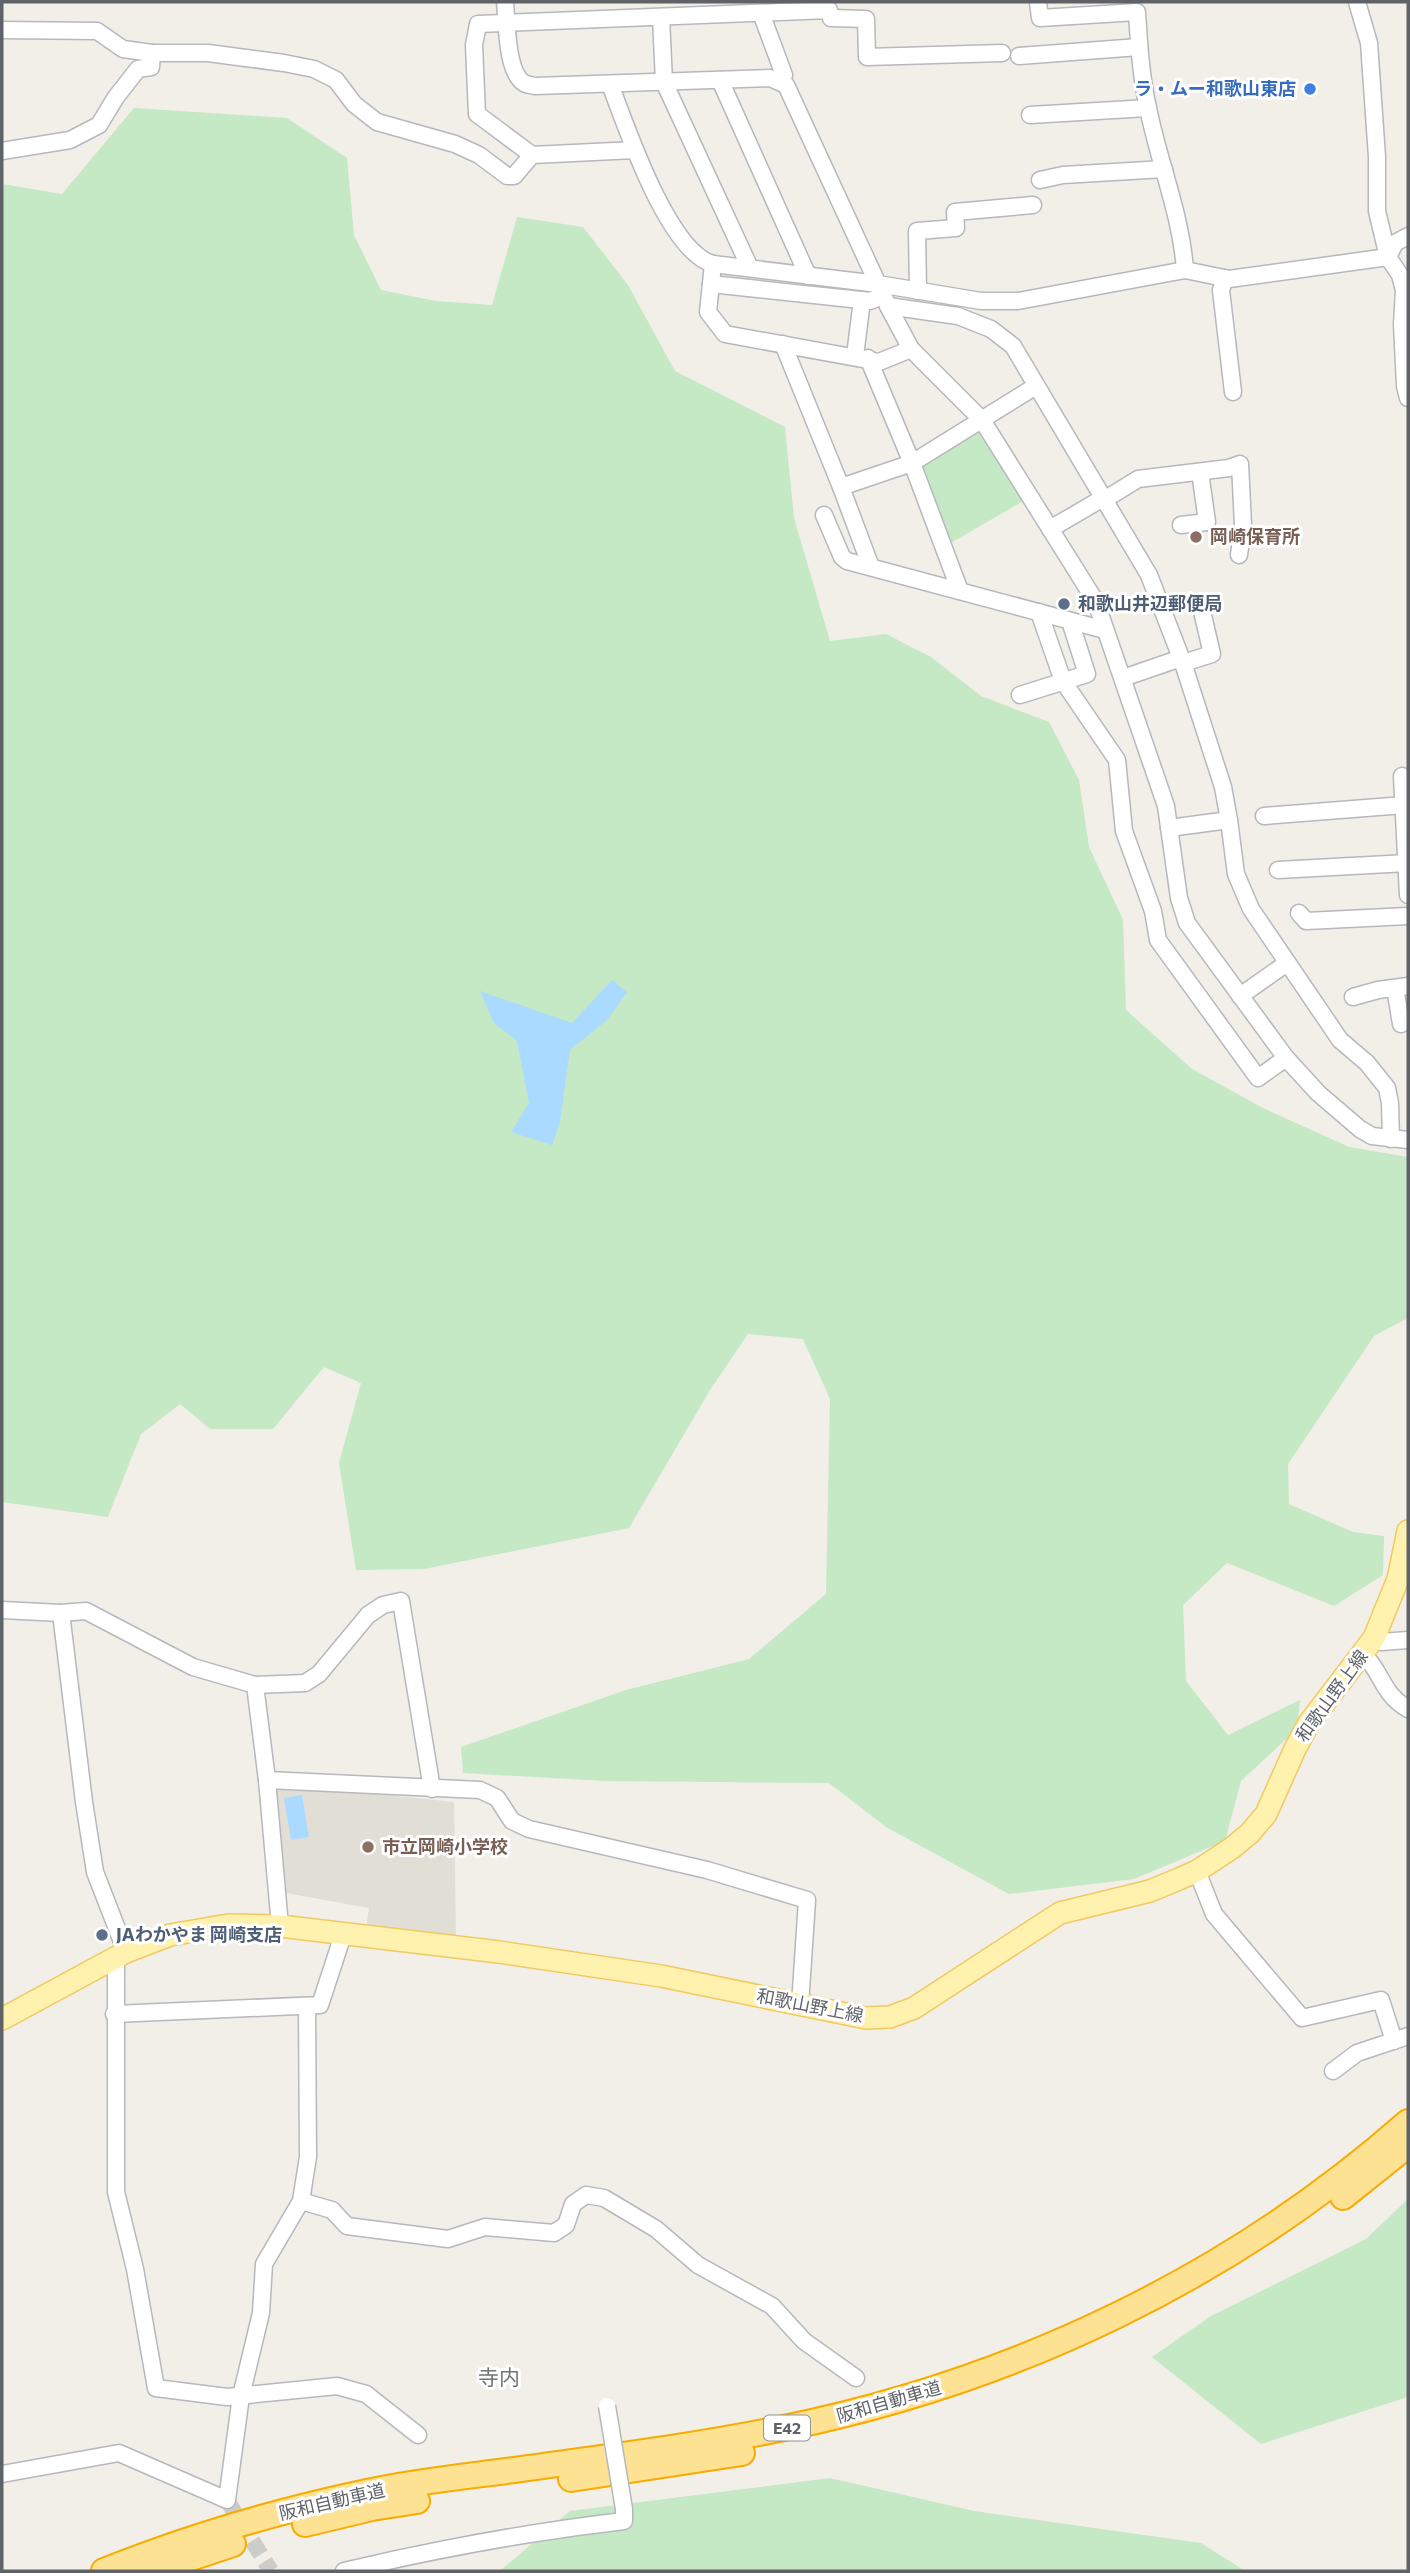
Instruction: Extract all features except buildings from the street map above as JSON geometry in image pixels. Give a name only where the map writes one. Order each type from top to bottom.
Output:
[{"type":"highway","name":"阪和自動車道","points":[[104,2571],[158,2550],[232,2527],[369,2491],[781,2429],[900,2400],[962,2380],[1080,2334],[1181,2282],[1278,2224],[1408,2122]]},
{"type":"highway","name":"阪和自動車道","points":[[152,2571],[237,2543],[372,2508],[784,2445],[878,2423],[968,2396],[1086,2350],[1199,2291],[1297,2230],[1408,2145]]},
{"type":"main road","name":"和歌山野上線","points":[[2,2019],[121,1954],[170,1935],[228,1925],[279,1926],[499,1952],[661,1976],[866,2018],[890,2017],[914,2008],[1060,1913],[1150,1891],[1197,1871],[1233,1848],[1266,1814],[1309,1723],[1368,1646],[1398,1579],[1408,1531]]},
{"type":"street","points":[[505,2],[511,62],[524,82],[548,87],[770,78],[786,85],[883,295],[911,349],[982,420],[1096,603],[1166,806],[1181,906],[1187,923],[1286,1058],[1347,1120],[1373,1136],[1408,1140]]},
{"type":"street","points":[[1038,2],[1040,18],[1137,12],[1148,108],[1182,239],[1185,270]]},
{"type":"street","points":[[1357,2],[1369,43],[1377,157],[1377,211],[1388,257],[1400,275],[1404,289],[1402,324],[1408,398]]},
{"type":"street","points":[[635,150],[532,155],[477,114],[474,45],[478,24],[828,10],[831,18],[866,19],[867,57],[1002,53]]},
{"type":"street","points":[[761,13],[784,75],[781,81]]},
{"type":"street","points":[[661,17],[664,82],[750,268]]},
{"type":"street","points":[[2,30],[97,31],[122,49],[152,53],[208,53],[284,62],[314,69],[336,80],[354,104],[377,122],[455,144],[480,155],[507,176],[514,176],[532,155]]},
{"type":"street","points":[[1019,56],[1139,47]]},
{"type":"street","points":[[2,151],[70,140],[99,125],[116,96],[138,69],[151,66],[152,53]]},
{"type":"street","points":[[720,80],[808,276]]},
{"type":"street","points":[[610,84],[635,150],[669,220],[683,241],[703,262],[808,276],[883,295],[958,316],[991,329],[1013,346],[1149,575],[1182,661],[1223,787],[1236,874],[1241,890],[1251,909],[1340,1040],[1367,1063],[1387,1088],[1391,1139]]},
{"type":"street","points":[[1030,115],[1148,108]]},
{"type":"street","points":[[1040,180],[1063,175],[1164,169]]},
{"type":"street","points":[[918,290],[917,231],[956,228],[955,212],[1033,205]]},
{"type":"street","points":[[1388,257],[1395,243],[1408,236]]},
{"type":"street","points":[[711,284],[870,301],[883,295],[918,290],[981,301],[1018,301],[1185,270],[1225,278],[1388,257]]},
{"type":"street","points":[[713,264],[708,312],[725,334],[879,362],[911,349]]},
{"type":"street","points":[[1225,278],[1221,290],[1233,392]]},
{"type":"street","points":[[862,300],[862,357],[912,463],[960,591]]},
{"type":"street","points":[[783,344],[871,567]]},
{"type":"street","points":[[841,487],[912,463],[1036,386]]},
{"type":"street","points":[[1050,529],[1138,479],[1229,468],[1240,464],[1243,525],[1240,555]]},
{"type":"street","points":[[1181,525],[1207,522],[1200,472]]},
{"type":"street","points":[[824,515],[842,557],[847,561],[1105,630]]},
{"type":"street","points":[[1123,678],[1212,654],[1201,607]]},
{"type":"street","points":[[1039,612],[1063,681],[1116,760],[1124,831],[1153,911],[1158,940],[1258,1078],[1286,1058]]},
{"type":"street","points":[[1020,695],[1087,674],[1070,621]]},
{"type":"street","points":[[1116,760],[1147,750]]},
{"type":"street","points":[[1402,776],[1408,895]]},
{"type":"street","points":[[1264,816],[1404,805]]},
{"type":"street","points":[[1169,828],[1229,820]]},
{"type":"street","points":[[1278,870],[1407,863]]},
{"type":"street","points":[[1153,911],[1181,906]]},
{"type":"street","points":[[1299,913],[1306,921],[1408,916]]},
{"type":"street","points":[[1240,996],[1287,963]]},
{"type":"street","points":[[1353,997],[1402,987],[1401,1024]]},
{"type":"street","points":[[2,1610],[61,1613],[86,1611],[192,1667],[255,1685],[305,1683],[319,1674],[368,1615],[383,1605],[401,1601],[432,1789]]},
{"type":"street","points":[[61,1613],[95,1872],[121,1954],[114,2014],[116,2192],[135,2269],[156,2388],[227,2397],[337,2386],[366,2394],[418,2435]]},
{"type":"street","points":[[1408,1640],[1368,1646],[1370,1660],[1388,1693],[1408,1709]]},
{"type":"street","points":[[255,1685],[267,1780],[279,1926]]},
{"type":"street","points":[[267,1780],[480,1790],[497,1798],[512,1821],[529,1829],[707,1870],[807,1900],[800,2005]]},
{"type":"street","points":[[1197,1871],[1214,1914],[1302,2018],[1381,2000],[1401,2038],[1357,2053],[1333,2071]]},
{"type":"street","points":[[114,2014],[320,2005],[344,1935]]},
{"type":"street","points":[[2,2474],[119,2453],[228,2500],[241,2396],[261,2313],[264,2264],[302,2201],[308,2157],[307,2006]]},
{"type":"street","points":[[302,2201],[332,2210],[347,2226],[448,2239],[485,2227],[554,2233],[566,2225],[573,2204],[586,2195],[604,2198],[656,2230],[698,2265],[772,2306],[804,2342],[856,2378]]},
{"type":"street","points":[[344,2571],[422,2552],[549,2530],[624,2521],[607,2406]]},
{"type":"shaded area","name":"市立岡崎小学校","points":[[273,1783],[454,1802],[456,1939],[366,1929],[369,1908],[286,1893]]},
{"type":"green space","points":[[134,108],[287,118],[347,158],[354,235],[381,290],[436,301],[492,305],[517,217],[583,227],[628,285],[675,371],[785,427],[794,518],[830,641],[886,634],[931,657],[981,696],[1049,722],[1079,780],[1089,847],[1123,920],[1126,1010],[1192,1069],[1263,1108],[1349,1147],[1408,1157],[1408,1318],[1374,1336],[1288,1464],[1289,1504],[1353,1532],[1384,1536],[1383,1575],[1334,1606],[1227,1563],[1183,1605],[1186,1681],[1228,1735],[1300,1700],[1297,1729],[1241,1781],[1225,1841],[1134,1879],[1009,1894],[886,1827],[829,1783],[606,1781],[463,1773],[461,1747],[626,1690],[749,1659],[826,1594],[830,1399],[803,1339],[748,1334],[710,1390],[629,1528],[424,1569],[356,1570],[339,1463],[361,1383],[324,1367],[273,1429],[210,1429],[180,1404],[141,1434],[108,1517],[2,1502],[2,184],[62,194]]},
{"type":"green space","points":[[977,427],[1025,500],[949,544],[917,467]]},
{"type":"green space","points":[[1408,2199],[1408,2397],[1261,2444],[1152,2357],[1211,2316],[1366,2239]]},
{"type":"green space","points":[[830,2478],[974,2511],[1201,2543],[1245,2571],[500,2571],[570,2511]]},
{"type":"water","points":[[612,980],[627,992],[607,1020],[570,1050],[560,1122],[552,1145],[511,1132],[529,1103],[517,1041],[494,1023],[480,991],[572,1023]]},
{"type":"water","points":[[302,1795],[309,1837],[291,1840],[284,1798]]},
{"type":"tunnel","points":[[227,2500],[271,2571]]},
{"type":"place","name":"ラ・ムー和歌山東店","points":[[1310,89]]},
{"type":"place","name":"岡崎保育所","points":[[1196,537]]},
{"type":"place","name":"和歌山井辺郵便局","points":[[1064,604]]},
{"type":"place","name":"市立岡崎小学校","points":[[368,1847]]},
{"type":"place","name":"JAわかやま 岡崎支店","points":[[102,1935]]},
{"type":"district","name":"寺内","points":[[499,2378]]}]
